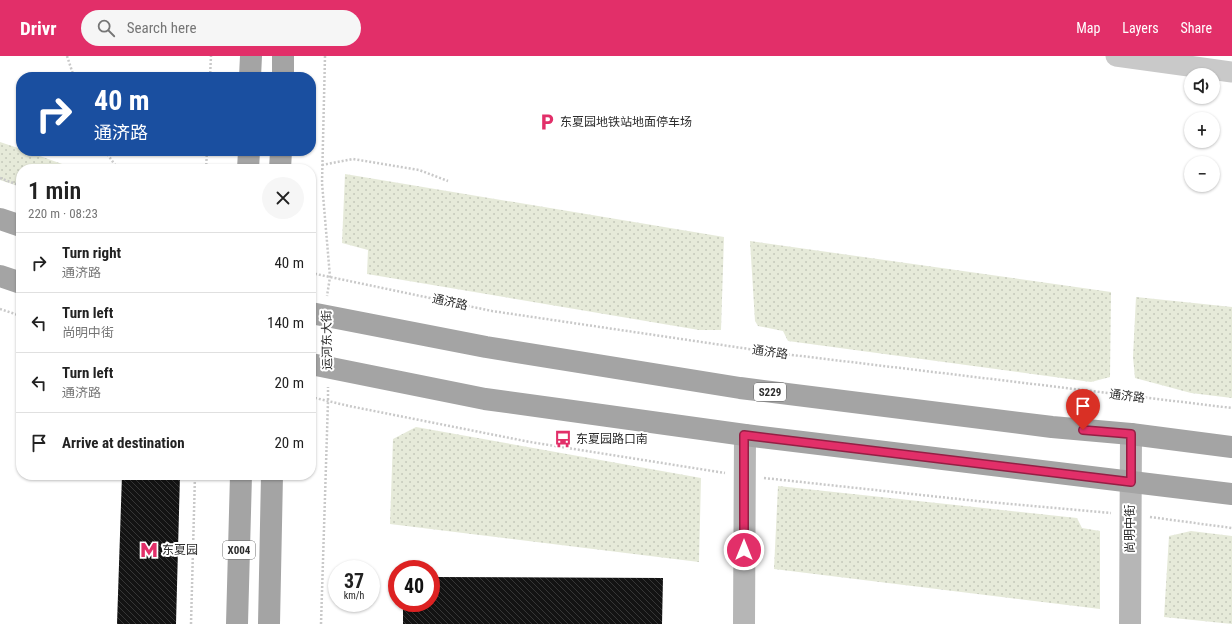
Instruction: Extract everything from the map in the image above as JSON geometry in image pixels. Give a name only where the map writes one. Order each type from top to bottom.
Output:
[{"type":"main road","points":[[250,72],[251,56]]},
{"type":"main road","points":[[283,56],[283,72]]},
{"type":"main road","points":[[0,219],[16,224]]},
{"type":"main road","points":[[0,276],[16,281]]},
{"type":"main road","name":"S229","points":[[318,315],[486,347],[740,388],[1052,427],[1131,434],[1232,447]]},
{"type":"main road","points":[[319,366],[485,399],[744,435],[1232,494]]},
{"type":"main road","name":"X004","points":[[237,624],[241,480]]},
{"type":"main road","name":"X004","points":[[269,624],[272,480]]},
{"type":"street","points":[[1116,56],[1232,72]]},
{"type":"street","name":"尚明中街","points":[[1130,624],[1131,434]]},
{"type":"street","points":[[744,435],[744,624]]},
{"type":"path","points":[[66,56],[72,72]]},
{"type":"path","points":[[210,72],[211,56]]},
{"type":"path","name":"运河东大街","points":[[321,624],[328,401],[319,366],[318,315],[330,277],[322,183],[324,56]]},
{"type":"path","points":[[322,165],[353,159],[419,170],[448,181]]},
{"type":"path","points":[[0,178],[16,184]]},
{"type":"path","name":"通济路","points":[[316,274],[492,311],[776,353],[1232,408]]},
{"type":"path","points":[[0,309],[16,314]]},
{"type":"path","points":[[316,398],[530,442],[744,476],[977,501],[1130,514],[1232,528]]},
{"type":"path","points":[[191,624],[195,480]]},
{"type":"green space","points":[[0,142],[16,147],[16,156],[40,156],[62,164],[16,164],[16,185],[0,180]]},
{"type":"green space","points":[[345,174],[724,237],[721,330],[699,330],[367,274],[368,250],[342,243]]},
{"type":"green space","points":[[750,241],[1111,292],[1110,377],[1091,382],[788,341],[783,331],[758,326],[755,321]]},
{"type":"green space","points":[[1136,297],[1232,307],[1232,398],[1191,393],[1135,378],[1133,357]]},
{"type":"green space","points":[[416,427],[701,478],[699,562],[390,524],[393,439]]},
{"type":"green space","points":[[778,486],[1077,518],[1082,528],[1100,531],[1100,609],[774,569]]},
{"type":"green space","points":[[1191,531],[1232,536],[1232,624],[1164,617],[1169,536]]},
{"type":"building","name":"东夏园","points":[[122,480],[180,480],[176,624],[117,624]]},
{"type":"building","points":[[440,577],[663,578],[662,624],[403,624],[403,612],[440,612]]},
{"type":"place","name":"东夏园地铁站地面停车场","points":[[547,122]]},
{"type":"place","name":"东夏园路口南","points":[[563,439]]},
{"type":"place","name":"东夏园","points":[[149,550]]},
{"type":"route","points":[[744,550],[744,435],[1131,482],[1131,434],[1083,430]]}]
